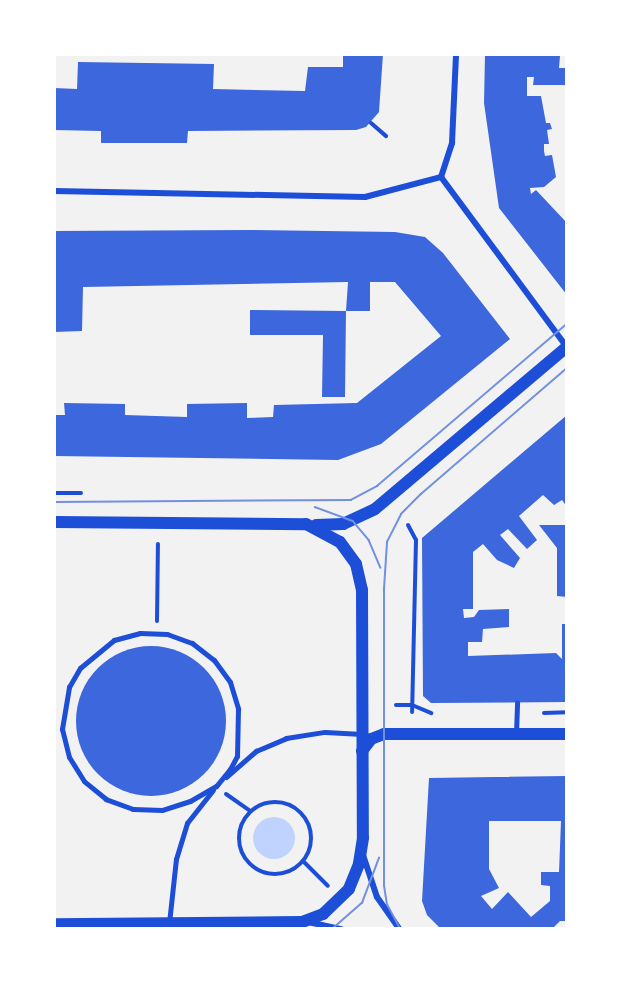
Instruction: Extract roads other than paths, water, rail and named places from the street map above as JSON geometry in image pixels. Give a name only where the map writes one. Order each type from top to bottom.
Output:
[{"type":"main road","points":[[54,522],[343,524],[375,509],[567,347]]},
{"type":"main road","points":[[54,924],[77,927],[302,922],[323,914],[349,889],[362,850],[360,577],[356,564],[339,543],[306,524]]},
{"type":"main road","points":[[362,751],[371,739],[384,734],[567,734]]},
{"type":"street","points":[[441,177],[452,143],[456,54]]},
{"type":"street","points":[[54,191],[365,197],[441,177]]},
{"type":"street","points":[[441,177],[567,347]]},
{"type":"street","points":[[169,924],[176,859],[187,823],[216,786],[237,756],[238,709],[230,682],[214,660],[184,640],[167,634],[140,633],[114,640],[80,668],[69,687],[62,729],[69,757],[84,781],[106,799],[133,809],[162,810],[190,801],[216,786],[256,751],[286,738],[325,732],[362,734]]},
{"type":"street","points":[[362,850],[377,897],[399,929]]},
{"type":"street","points":[[302,922],[341,929]]},
{"type":"lane","points":[[516,734],[517,703]]},
{"type":"water","points":[[274,817],[282,818],[289,823],[294,830],[294,846],[289,853],[282,858],[274,859],[266,858],[259,853],[254,846],[253,838],[254,830],[259,823],[266,818]]},
{"type":"tram line","points":[[54,502],[351,500],[377,486],[567,324]]},
{"type":"tram line","points":[[400,929],[387,905],[384,886],[384,589],[387,542],[401,514],[421,494],[567,368]]},
{"type":"tram line","points":[[315,507],[353,521],[369,540],[381,568]]},
{"type":"tram line","points":[[332,929],[362,903],[379,858]]}]
